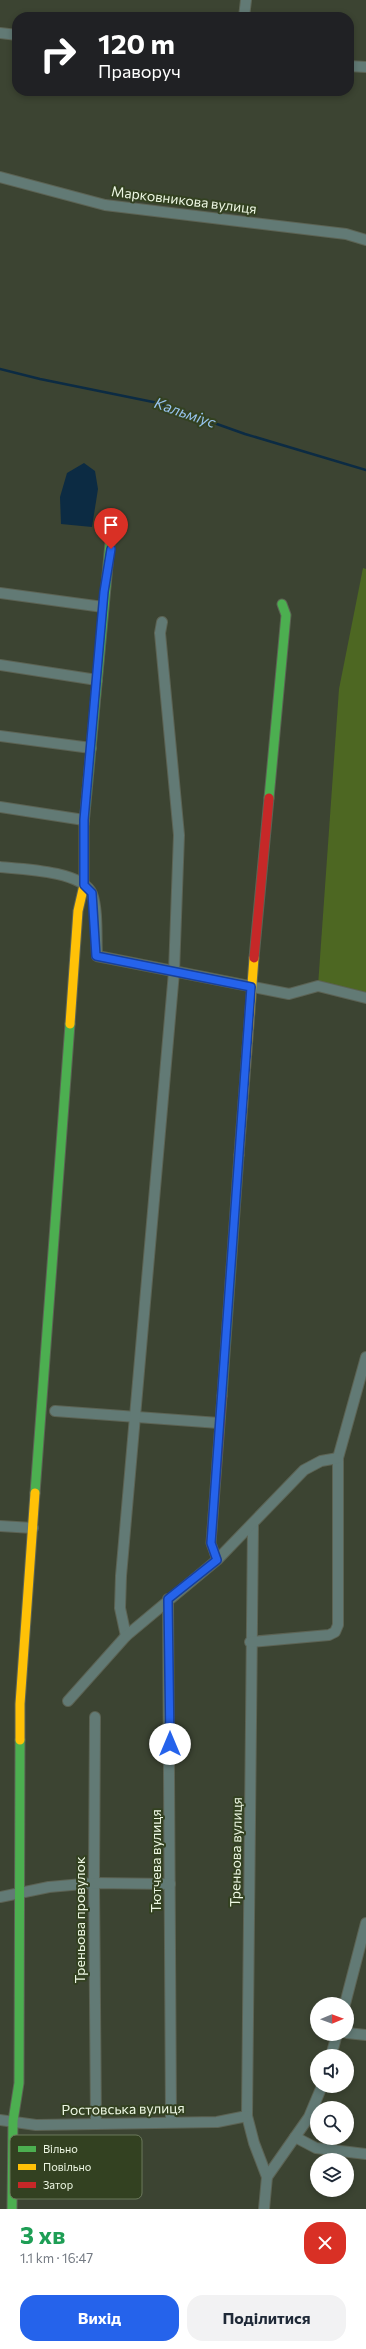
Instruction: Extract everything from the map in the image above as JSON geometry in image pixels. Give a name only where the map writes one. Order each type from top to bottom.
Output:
[{"type":"street","points":[[245,12],[246,0]]},
{"type":"street","points":[[0,33],[12,34]]},
{"type":"street","points":[[354,66],[366,67]]},
{"type":"street","name":"Марковникова вулиця","points":[[0,177],[106,205],[346,234],[366,240]]},
{"type":"street","points":[[13,2135],[13,2121],[19,2084],[21,1894],[20,1704],[78,911],[84,885],[84,820],[103,607],[111,549],[110,543]]},
{"type":"street","points":[[0,593],[103,607]]},
{"type":"street","points":[[217,1560],[211,1543],[219,1423],[251,987],[286,615],[282,604]]},
{"type":"street","points":[[126,1636],[120,1608],[121,1576],[174,972],[179,835],[160,633],[162,622]]},
{"type":"street","points":[[0,665],[97,680]]},
{"type":"street","points":[[0,736],[91,748]]},
{"type":"street","points":[[0,807],[84,820]]},
{"type":"street","points":[[0,867],[33,870],[70,877],[84,885],[92,893],[96,956],[289,994],[318,986],[366,998]]},
{"type":"street","points":[[250,1642],[329,1635],[335,1632],[338,1625],[338,1458],[366,1357]]},
{"type":"street","points":[[55,1411],[219,1423]]},
{"type":"street","points":[[68,1701],[126,1636],[168,1599],[217,1560],[253,1525],[304,1470],[321,1461],[338,1458]]},
{"type":"street","name":"Треньова вулиця","points":[[253,1525],[250,1642],[247,2116],[254,2143],[267,2177]]},
{"type":"street","points":[[0,1526],[33,1528]]},
{"type":"street","name":"Тютчева вулиця","points":[[168,1599],[172,2122]]},
{"type":"street","name":"Треньова провулок","points":[[95,1717],[94,1883],[96,2124]]},
{"type":"street","points":[[0,1897],[21,1894],[49,1887],[94,1883],[170,1884]]},
{"type":"street","points":[[347,1997],[366,1923]]},
{"type":"street","points":[[354,2034],[366,2035]]},
{"type":"street","points":[[264,2209],[267,2177],[309,2117],[319,2093]]},
{"type":"street","name":"Ростовська вулиця","points":[[0,2120],[36,2125],[217,2122],[247,2116]]},
{"type":"street","points":[[295,2137],[316,2148],[366,2154]]},
{"type":"street","points":[[12,2199],[12,2209]]},
{"type":"green space","points":[[363,568],[366,569],[366,996],[318,986],[339,689]]},
{"type":"water","points":[[84,463],[95,471],[98,489],[92,527],[61,524],[60,497],[67,473]]},
{"type":"waterway","name":"Кальміус","points":[[0,369],[40,379],[158,403],[245,434],[366,470]]},
{"type":"traffic: fast","points":[[84,824],[110,543]]},
{"type":"traffic: fast","points":[[269,798],[286,615],[282,604]]},
{"type":"traffic: fast","points":[[35,1493],[70,1024]]},
{"type":"traffic: fast","points":[[222,1396],[239,1155]]},
{"type":"traffic: fast","points":[[13,2135],[13,2121],[19,2083],[20,1740]]},
{"type":"traffic: fast","points":[[12,2199],[12,2209]]},
{"type":"traffic: slow","points":[[70,1024],[78,911],[84,885],[84,824]]},
{"type":"traffic: slow","points":[[239,1155],[254,958]]},
{"type":"traffic: slow","points":[[20,1740],[20,1704],[35,1493]]},
{"type":"traffic: jam","points":[[254,958],[269,798]]},
{"type":"traffic: jam","points":[[217,1560],[211,1543],[222,1396]]},
{"type":"route","points":[[111,549],[104,592],[84,820],[84,885],[92,893],[96,956],[251,987],[211,1543],[217,1560],[168,1599],[170,1744]]}]
